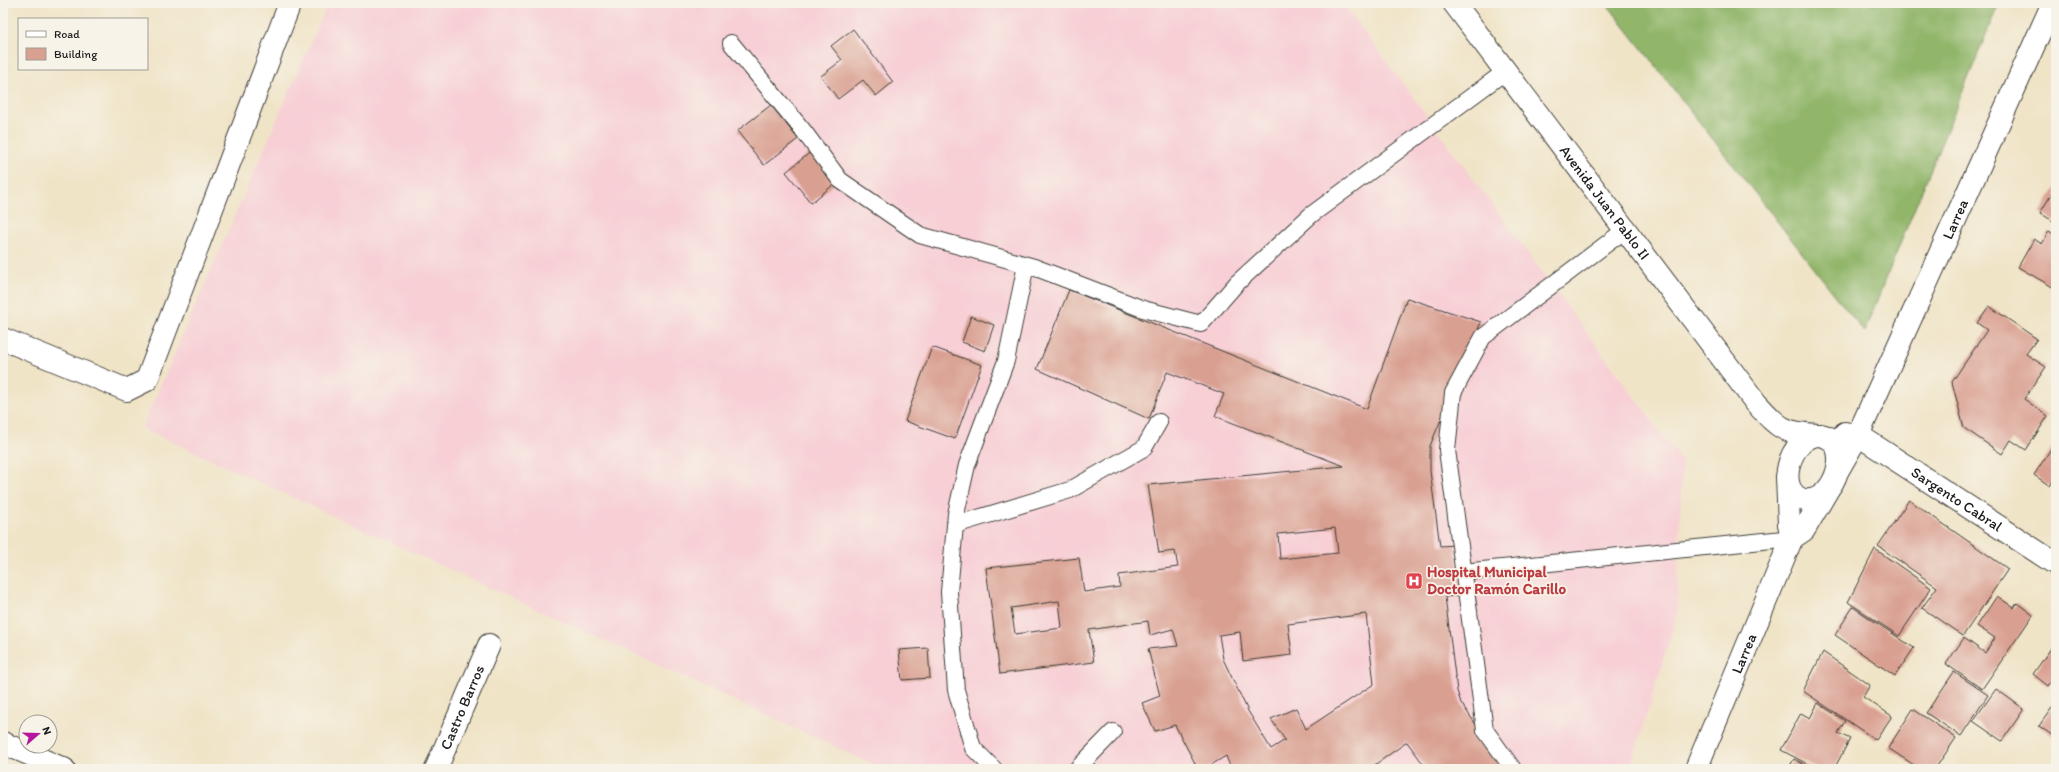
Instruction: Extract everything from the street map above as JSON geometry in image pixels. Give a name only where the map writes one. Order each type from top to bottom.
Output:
[{"type":"street","points":[[3,339],[127,390],[147,380],[290,3]]},
{"type":"street","name":"Avenida Juan Pablo II","points":[[1454,3],[1756,403],[1777,425],[1795,434],[1819,435]]},
{"type":"street","name":"Larrea","points":[[1838,470],[1858,435],[2053,3]]},
{"type":"street","name":"Avenida Juan Pablo II","points":[[1756,403],[1783,452],[1787,470]]},
{"type":"street","points":[[1792,538],[1789,524],[1787,470],[1793,454],[1801,443],[1810,437],[1848,433],[1858,435]]},
{"type":"street","points":[[1787,470],[1793,492],[1804,499],[1817,498],[1827,491],[1838,470],[1840,459],[1837,448],[1828,439],[1819,435]]},
{"type":"street","name":"Sargento Cabral","points":[[1858,435],[2056,564]]},
{"type":"street","name":"Larrea","points":[[1696,769],[1792,538],[1804,530],[1827,491]]},
{"type":"street","name":"Castro Barros","points":[[436,769],[489,645]]},
{"type":"street","points":[[3,743],[64,769]]},
{"type":"lane","points":[[731,43],[802,129],[840,180],[920,235],[1026,265],[1143,309],[1201,324],[1236,283],[1311,215],[1506,72]]},
{"type":"lane","points":[[1513,769],[1485,730],[1447,450],[1453,393],[1483,337],[1625,230]]},
{"type":"lane","points":[[994,769],[973,748],[956,690],[949,592],[955,525],[967,465],[1006,361],[1026,265]]},
{"type":"lane","points":[[955,525],[1070,490],[1144,448],[1159,422]]},
{"type":"lane","points":[[1464,572],[1792,538]]},
{"type":"lane","points":[[1077,769],[1113,732]]},
{"type":"shaded area","points":[[328,3],[1343,3],[1682,461],[1677,615],[1630,769],[883,769],[142,428]]},
{"type":"green space","points":[[1606,3],[1999,3],[1864,332]]},
{"type":"building","points":[[853,29],[893,82],[876,96],[863,80],[838,99],[821,76],[842,60],[831,46]]},
{"type":"building","points":[[771,105],[798,139],[764,165],[737,131]]},
{"type":"building","points":[[813,150],[838,181],[811,203],[786,172]]},
{"type":"building","points":[[2056,187],[2056,223],[2040,213]]},
{"type":"building","points":[[2049,231],[2056,236],[2056,289],[2018,267],[2034,239],[2042,244]]},
{"type":"building","points":[[1069,290],[1367,409],[1407,298],[1481,322],[1430,446],[1430,471],[1440,546],[1455,545],[1461,595],[1445,597],[1457,691],[1461,703],[1507,769],[1427,769],[1407,742],[1369,769],[1231,769],[1226,756],[1204,769],[1198,769],[1175,725],[1155,731],[1142,703],[1160,696],[1148,649],[1178,646],[1173,629],[1150,635],[1148,621],[1089,630],[1094,662],[1000,674],[986,568],[1079,558],[1084,592],[1120,587],[1119,575],[1178,567],[1175,551],[1159,553],[1148,485],[1344,466],[1215,416],[1224,394],[1167,372],[1149,419],[1037,369]],"holes":[[[1335,528],[1338,553],[1280,559],[1278,534]],[[1059,601],[1062,628],[1015,634],[1011,608]],[[1366,614],[1374,684],[1306,729],[1296,708],[1271,719],[1285,740],[1271,749],[1248,711],[1223,659],[1219,635],[1240,632],[1243,661],[1292,655],[1288,624]]]},
{"type":"building","points":[[1989,306],[2037,339],[2026,354],[2046,367],[2024,399],[2048,416],[2026,450],[2011,440],[2002,454],[1964,428],[1952,382],[1987,330],[1977,323]]},
{"type":"building","points":[[971,316],[994,325],[985,351],[962,342]]},
{"type":"building","points":[[932,347],[982,365],[955,439],[905,421]]},
{"type":"building","points":[[2056,441],[2056,476],[2050,486],[2034,475]]},
{"type":"building","points":[[1909,500],[2008,569],[1963,636],[1922,608],[1937,587],[1878,546]]},
{"type":"building","points":[[1875,549],[1931,588],[1899,636],[1848,602]]},
{"type":"building","points":[[1997,596],[2014,608],[2017,603],[2033,615],[1982,689],[1946,664],[1964,638],[1985,653],[1995,638],[1977,626]]},
{"type":"building","points":[[1853,607],[1914,648],[1895,676],[1835,635]]},
{"type":"building","points":[[2056,641],[2056,674],[2048,686],[2033,674]]},
{"type":"building","points":[[928,648],[930,678],[902,680],[899,650]]},
{"type":"building","points":[[1823,652],[1870,685],[1863,697],[1892,716],[1876,740],[1803,691]]},
{"type":"building","points":[[1954,672],[1988,695],[1961,736],[1926,713]]},
{"type":"building","points":[[1996,689],[2024,709],[2002,741],[1973,721]]},
{"type":"building","points":[[2056,702],[2056,738],[2039,726]]},
{"type":"building","points":[[1818,703],[1845,721],[1838,733],[1850,739],[1834,769],[1817,769],[1781,750],[1801,713],[1810,718]]},
{"type":"building","points":[[1913,709],[1956,738],[1935,769],[1920,769],[1888,748]]},
{"type":"building","points":[[1794,759],[1813,769],[1788,769]]},
{"type":"place","name":"Hospital Municipal Doctor Ramón Carillo","points":[[1414,581]]}]
